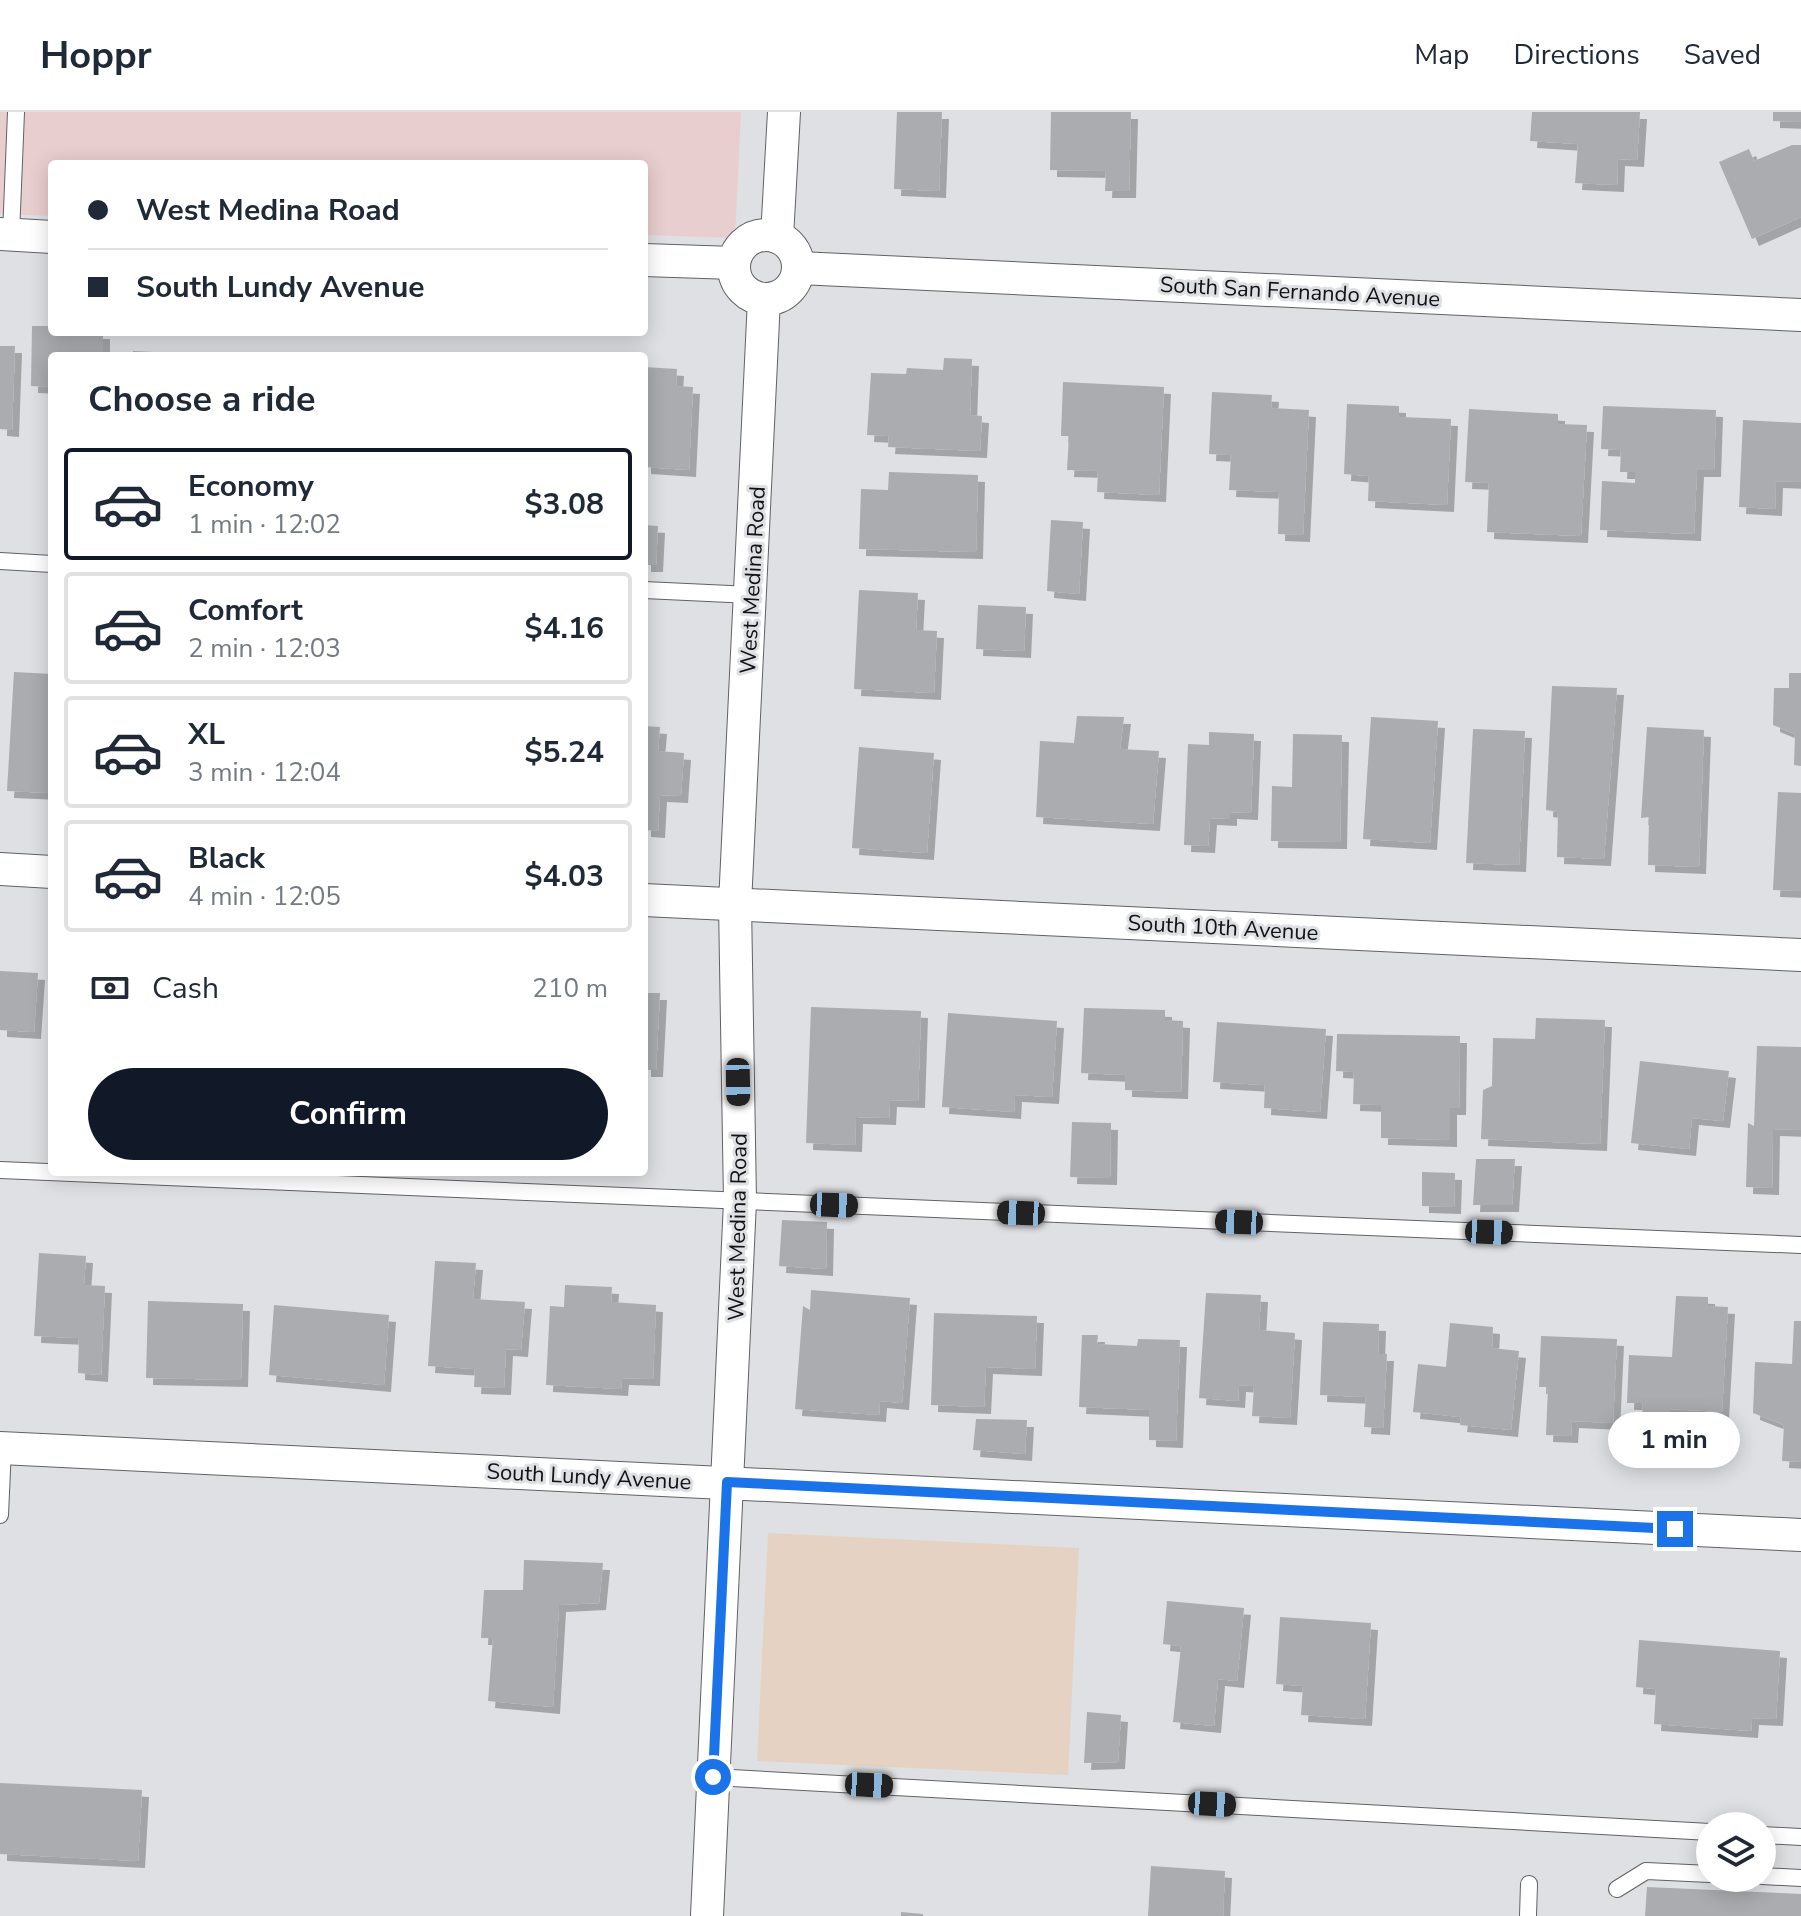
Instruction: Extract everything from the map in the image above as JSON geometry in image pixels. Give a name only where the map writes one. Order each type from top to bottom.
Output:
[{"type":"street","points":[[777,237],[784,112]]},
{"type":"street","points":[[5,235],[48,237]]},
{"type":"street","points":[[777,237],[792,248],[799,268],[797,278],[784,294],[764,299],[754,296],[739,283],[734,263],[738,253],[753,238],[777,237]]},
{"type":"street","points":[[648,260],[734,263]]},
{"type":"street","name":"South San Fernando Avenue","points":[[799,268],[1801,315]]},
{"type":"street","name":"West Medina Road","points":[[707,1916],[740,1201],[735,904],[764,299]]},
{"type":"street","points":[[0,869],[48,872]]},
{"type":"street","name":"South 10th Avenue","points":[[648,900],[1801,955]]},
{"type":"street","name":"South Lundy Avenue","points":[[1,1448],[1801,1535]]},
{"type":"lane","points":[[5,235],[16,112]]},
{"type":"lane","points":[[0,561],[48,564]]},
{"type":"lane","points":[[648,590],[751,595]]},
{"type":"lane","points":[[0,1170],[48,1172]]},
{"type":"lane","points":[[143,1176],[1801,1245]]},
{"type":"lane","points":[[0,1515],[1,1448]]},
{"type":"lane","points":[[713,1777],[1696,1831]]},
{"type":"lane","points":[[1776,1836],[1801,1837]]},
{"type":"lane","points":[[1617,1889],[1646,1871],[1696,1873]]},
{"type":"lane","points":[[1776,1877],[1801,1878]]},
{"type":"lane","points":[[1528,1916],[1529,1884]]},
{"type":"shaded area","points":[[0,112],[741,112],[735,238],[648,235],[648,160],[48,160],[48,216],[0,214]]},
{"type":"shaded area","points":[[768,1533],[1079,1548],[1068,1775],[757,1761]]},
{"type":"building","points":[[897,112],[942,112],[939,191],[894,189]]},
{"type":"building","points":[[1051,112],[1131,112],[1129,191],[1105,191],[1106,171],[1050,170]]},
{"type":"building","points":[[1532,112],[1640,112],[1637,160],[1618,159],[1617,185],[1575,183],[1578,144],[1530,141]]},
{"type":"building","points":[[1773,112],[1801,112],[1801,122],[1773,121]]},
{"type":"building","points":[[1792,145],[1801,145],[1801,217],[1752,239],[1719,162],[1749,149],[1754,161]]},
{"type":"building","points":[[32,326],[48,326],[48,336],[103,336],[103,352],[48,352],[48,387],[31,386]]},
{"type":"building","points":[[0,346],[15,346],[12,430],[0,429]]},
{"type":"building","points":[[944,358],[972,359],[970,415],[982,416],[980,451],[888,447],[889,436],[867,435],[871,373],[906,374],[907,368],[943,370]]},
{"type":"building","points":[[648,367],[677,369],[676,386],[693,387],[689,470],[648,467]]},
{"type":"building","points":[[1063,382],[1164,387],[1159,495],[1097,492],[1098,471],[1067,470],[1069,436],[1061,436]]},
{"type":"building","points":[[1212,392],[1272,395],[1271,408],[1309,410],[1303,535],[1278,534],[1279,492],[1229,490],[1231,455],[1209,454]]},
{"type":"building","points":[[1347,404],[1399,406],[1399,417],[1451,419],[1447,505],[1368,501],[1369,476],[1344,474]]},
{"type":"building","points":[[1603,406],[1716,410],[1714,470],[1697,470],[1694,534],[1600,530],[1602,481],[1635,483],[1635,472],[1620,472],[1621,450],[1601,449]]},
{"type":"building","points":[[1469,409],[1558,414],[1558,424],[1587,425],[1581,536],[1487,532],[1489,483],[1465,482]]},
{"type":"building","points":[[1743,420],[1801,423],[1801,482],[1776,481],[1775,509],[1739,507]]},
{"type":"building","points":[[889,472],[978,475],[976,552],[859,549],[861,489],[888,490]]},
{"type":"building","points":[[1051,520],[1083,522],[1079,594],[1047,591]]},
{"type":"building","points":[[648,525],[658,526],[656,565],[648,565]]},
{"type":"building","points":[[859,590],[918,593],[916,630],[937,631],[934,693],[854,689]]},
{"type":"building","points":[[978,605],[1026,607],[1024,651],[976,649]]},
{"type":"building","points":[[14,672],[48,674],[48,793],[7,791]]},
{"type":"building","points":[[1789,673],[1801,673],[1801,766],[1794,765],[1795,734],[1773,725],[1774,688],[1789,688]]},
{"type":"building","points":[[1552,686],[1617,688],[1604,859],[1557,857],[1558,812],[1546,810]]},
{"type":"building","points":[[1077,716],[1124,717],[1120,749],[1159,751],[1153,824],[1036,817],[1040,741],[1074,743]]},
{"type":"building","points":[[1371,717],[1438,721],[1430,843],[1363,839]]},
{"type":"building","points":[[648,726],[660,727],[658,751],[684,753],[681,796],[660,795],[658,831],[648,830]]},
{"type":"building","points":[[1647,727],[1704,730],[1699,867],[1648,865],[1649,817],[1641,818]]},
{"type":"building","points":[[1473,729],[1525,731],[1519,865],[1466,863]]},
{"type":"building","points":[[1209,732],[1254,734],[1251,813],[1230,812],[1230,819],[1210,818],[1208,846],[1184,845],[1188,744],[1209,745]]},
{"type":"building","points":[[1293,734],[1342,735],[1340,842],[1271,841],[1272,786],[1292,787]]},
{"type":"building","points":[[859,747],[934,753],[927,853],[852,848]]},
{"type":"building","points":[[1778,792],[1801,793],[1801,891],[1773,890]]},
{"type":"building","points":[[0,971],[38,973],[34,1032],[0,1030]]},
{"type":"building","points":[[648,993],[660,993],[656,1070],[648,1070]]},
{"type":"building","points":[[811,1007],[921,1011],[918,1101],[890,1100],[889,1118],[856,1117],[855,1145],[806,1143]]},
{"type":"building","points":[[1084,1008],[1165,1010],[1165,1020],[1183,1021],[1181,1092],[1125,1090],[1125,1075],[1081,1073]]},
{"type":"building","points":[[948,1013],[1057,1021],[1052,1097],[1015,1095],[1014,1112],[942,1107]]},
{"type":"building","points":[[1536,1018],[1605,1020],[1600,1144],[1481,1139],[1483,1090],[1492,1086],[1493,1038],[1535,1039]]},
{"type":"building","points":[[1217,1022],[1326,1029],[1320,1112],[1264,1108],[1265,1085],[1213,1082]]},
{"type":"building","points":[[1337,1034],[1460,1036],[1459,1108],[1450,1108],[1450,1140],[1381,1138],[1381,1105],[1353,1104],[1354,1072],[1336,1071]]},
{"type":"building","points":[[1757,1046],[1801,1047],[1801,1130],[1773,1129],[1772,1188],[1746,1187],[1748,1123],[1754,1126]]},
{"type":"building","points":[[1640,1061],[1729,1071],[1723,1121],[1692,1118],[1689,1149],[1631,1143]]},
{"type":"building","points":[[1072,1122],[1111,1123],[1110,1178],[1070,1177]]},
{"type":"building","points":[[1476,1159],[1515,1159],[1512,1205],[1473,1205]]},
{"type":"building","points":[[1422,1172],[1455,1173],[1454,1207],[1422,1206]]},
{"type":"building","points":[[782,1220],[827,1222],[826,1269],[779,1266]]},
{"type":"building","points":[[39,1253],[86,1256],[84,1285],[105,1286],[101,1375],[78,1373],[79,1338],[34,1336]]},
{"type":"building","points":[[435,1261],[476,1263],[473,1299],[525,1302],[521,1350],[506,1349],[504,1388],[474,1387],[475,1369],[428,1366]]},
{"type":"building","points":[[565,1285],[612,1287],[611,1302],[656,1305],[653,1379],[622,1378],[621,1389],[546,1385],[550,1306],[564,1307]]},
{"type":"building","points":[[811,1290],[910,1298],[902,1403],[880,1401],[879,1415],[795,1409],[803,1306],[810,1310]]},
{"type":"building","points":[[1206,1293],[1261,1295],[1259,1330],[1295,1333],[1290,1418],[1252,1416],[1254,1386],[1239,1385],[1238,1401],[1199,1398]]},
{"type":"building","points":[[1676,1296],[1708,1297],[1708,1306],[1728,1307],[1722,1412],[1670,1409],[1668,1436],[1641,1434],[1643,1403],[1627,1403],[1629,1355],[1672,1357]]},
{"type":"building","points":[[148,1301],[243,1304],[241,1380],[146,1378]]},
{"type":"building","points":[[274,1305],[389,1315],[384,1385],[269,1375]]},
{"type":"building","points":[[934,1313],[1037,1316],[1035,1369],[986,1367],[984,1407],[931,1405]]},
{"type":"building","points":[[1794,1321],[1801,1321],[1801,1462],[1782,1461],[1784,1425],[1753,1413],[1755,1362],[1792,1364]]},
{"type":"building","points":[[1323,1322],[1379,1324],[1378,1354],[1387,1354],[1383,1428],[1364,1427],[1366,1397],[1320,1395]]},
{"type":"building","points":[[1450,1323],[1493,1327],[1492,1348],[1519,1351],[1511,1430],[1460,1425],[1461,1417],[1413,1412],[1418,1364],[1446,1367]]},
{"type":"building","points":[[1082,1335],[1098,1335],[1097,1344],[1137,1346],[1138,1339],[1180,1340],[1176,1441],[1149,1440],[1149,1410],[1079,1407]]},
{"type":"building","points":[[1541,1336],[1617,1339],[1613,1423],[1572,1421],[1571,1436],[1546,1435],[1548,1387],[1539,1387]]},
{"type":"building","points":[[976,1419],[1027,1420],[1025,1454],[973,1450]]},
{"type":"building","points":[[524,1560],[603,1563],[599,1603],[559,1605],[553,1707],[488,1701],[493,1638],[481,1638],[484,1590],[523,1590]]},
{"type":"building","points":[[1167,1601],[1244,1608],[1237,1681],[1218,1679],[1214,1726],[1173,1722],[1181,1646],[1163,1644]]},
{"type":"building","points":[[1280,1617],[1371,1623],[1365,1719],[1301,1715],[1303,1686],[1276,1684]]},
{"type":"building","points":[[1639,1640],[1780,1651],[1776,1719],[1752,1718],[1751,1731],[1654,1724],[1656,1689],[1636,1687]]},
{"type":"building","points":[[1087,1712],[1121,1715],[1118,1762],[1084,1763]]},
{"type":"building","points":[[0,1783],[142,1790],[138,1861],[0,1854]]},
{"type":"building","points":[[1151,1866],[1225,1871],[1223,1916],[1148,1916]]},
{"type":"building","points":[[1647,1887],[1696,1889],[1696,1892],[1801,1894],[1801,1916],[1645,1916]]},
{"type":"building","points":[[901,1912],[923,1914],[923,1916],[901,1916]]},
{"type":"route","points":[[713,1777],[727,1482],[1675,1529]]}]
